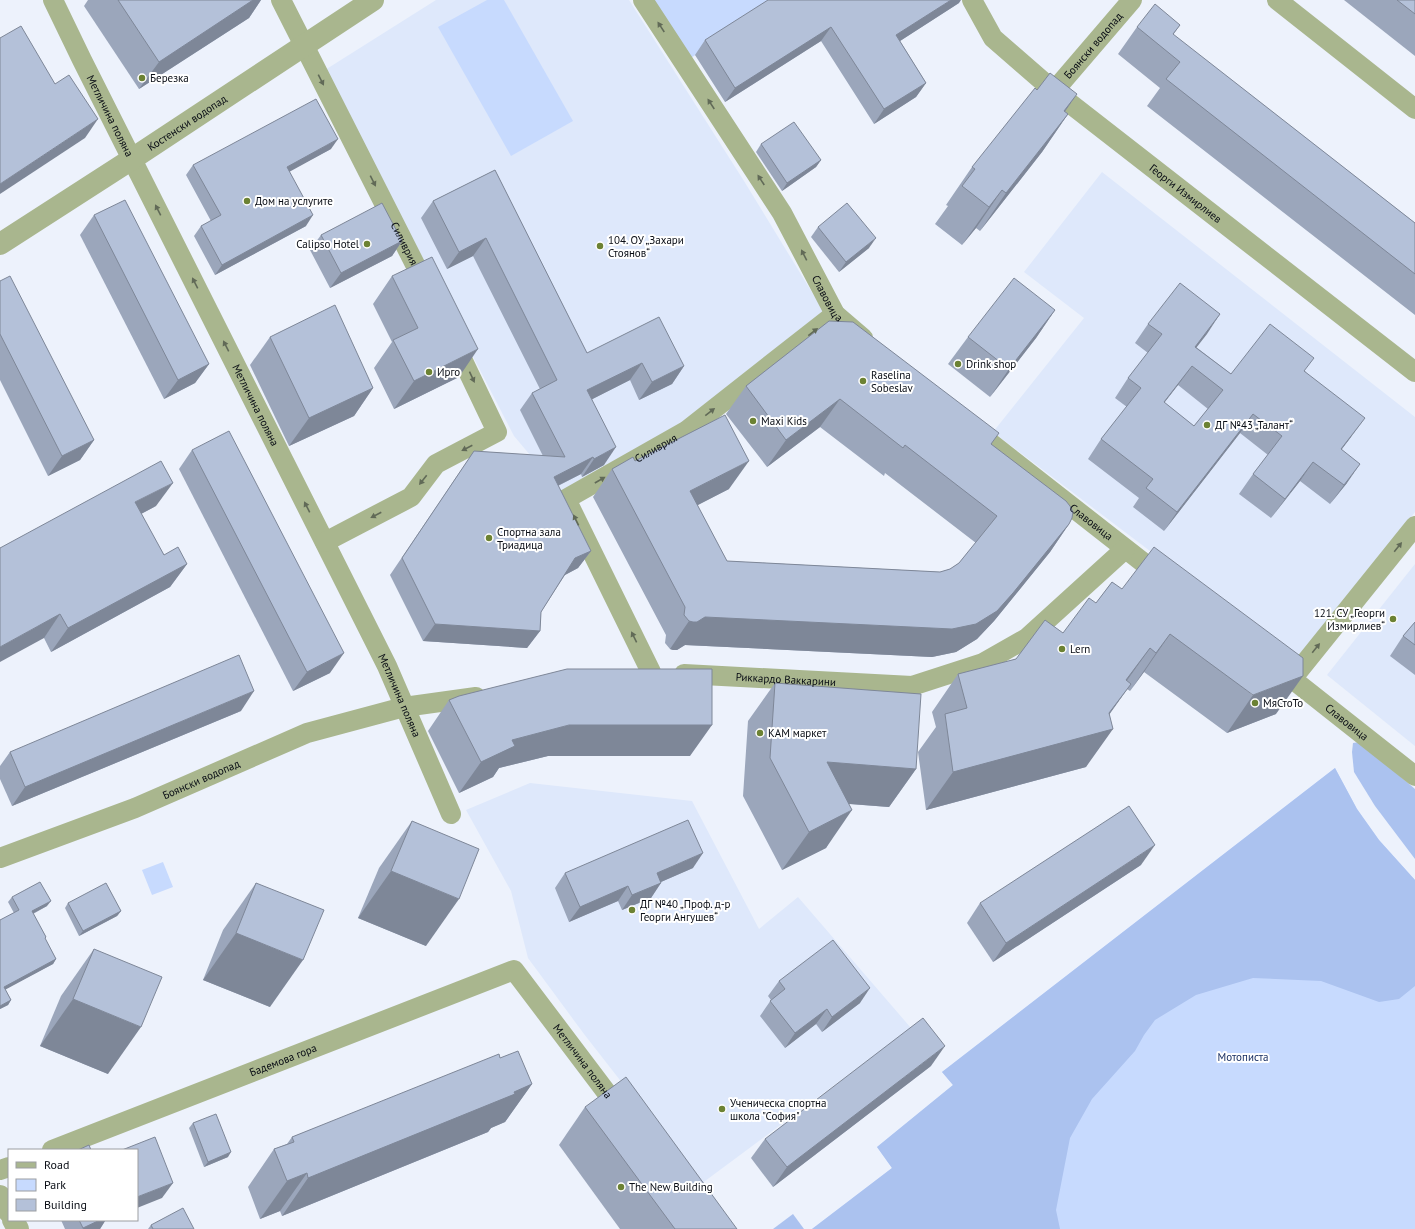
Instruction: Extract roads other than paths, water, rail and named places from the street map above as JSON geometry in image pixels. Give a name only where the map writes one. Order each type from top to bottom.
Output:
[{"type":"street","name":"Метличина поляна","points":[[53,0],[387,666],[451,814]]},
{"type":"street","name":"Силиврия","points":[[281,0],[441,316],[497,432],[436,464],[411,497],[325,542]]},
{"type":"street","name":"Костенски водопад","points":[[0,244],[373,0]]},
{"type":"street","name":"Славовица","points":[[643,0],[782,212],[835,314],[876,349]]},
{"type":"street","name":"Георги Измирлиев","points":[[972,0],[993,38],[1054,91],[1415,372]]},
{"type":"street","name":"Боянски водопад","points":[[1054,91],[1132,0]]},
{"type":"street","points":[[1277,0],[1415,109]]},
{"type":"street","name":"Силиврия","points":[[651,672],[566,499],[686,431],[835,314]]},
{"type":"street","name":"Славовица","points":[[958,417],[1174,587]]},
{"type":"street","points":[[1292,679],[1415,526]]},
{"type":"street","name":"Риккардо Ваккарини","points":[[629,675],[651,672],[912,686],[983,663],[1027,638],[1125,548]]},
{"type":"street","name":"Славовица","points":[[1261,655],[1415,776]]},
{"type":"street","points":[[404,707],[497,694]]},
{"type":"street","name":"Боянски водопад","points":[[0,858],[135,808],[307,733],[404,707]]},
{"type":"street","name":"Метличина поляна","points":[[514,970],[633,1128]]},
{"type":"street","name":"Бадемова гора","points":[[55,1149],[514,970]]},
{"type":"street","points":[[0,1196],[8,1210]]},
{"type":"place","name":"Березка","points":[[142,78]]},
{"type":"place","name":"Дом на услугите","points":[[247,201]]},
{"type":"place","name":"Calipso Hotel","points":[[367,244]]},
{"type":"place","name":"104. ОУ „Захари Стоянов“","points":[[600,246]]},
{"type":"place","name":"Drink shop","points":[[958,364]]},
{"type":"place","name":"Ирго","points":[[429,372]]},
{"type":"place","name":"Raselina Sobeslav","points":[[863,381]]},
{"type":"place","name":"Maxi Kids","points":[[753,421]]},
{"type":"place","name":"ДГ №43 „Талант“","points":[[1207,425]]},
{"type":"place","name":"Спортна зала Триадица","points":[[489,538]]},
{"type":"place","name":"121. СУ „Георги Измирлиев“","points":[[1393,619]]},
{"type":"place","name":"Lern","points":[[1062,649]]},
{"type":"place","name":"МяСтоТо","points":[[1255,703]]},
{"type":"place","name":"КАМ маркет","points":[[760,733]]},
{"type":"place","name":"ДГ №40 „Проф. д-р Георги Ангушев“","points":[[632,910]]},
{"type":"place","name":"Ученическа спортна школа \"София\"","points":[[722,1109]]},
{"type":"place","name":"The New Building","points":[[621,1187]]},
{"type":"park label","name":"Мотописта","points":[[1243,1057]]}]
